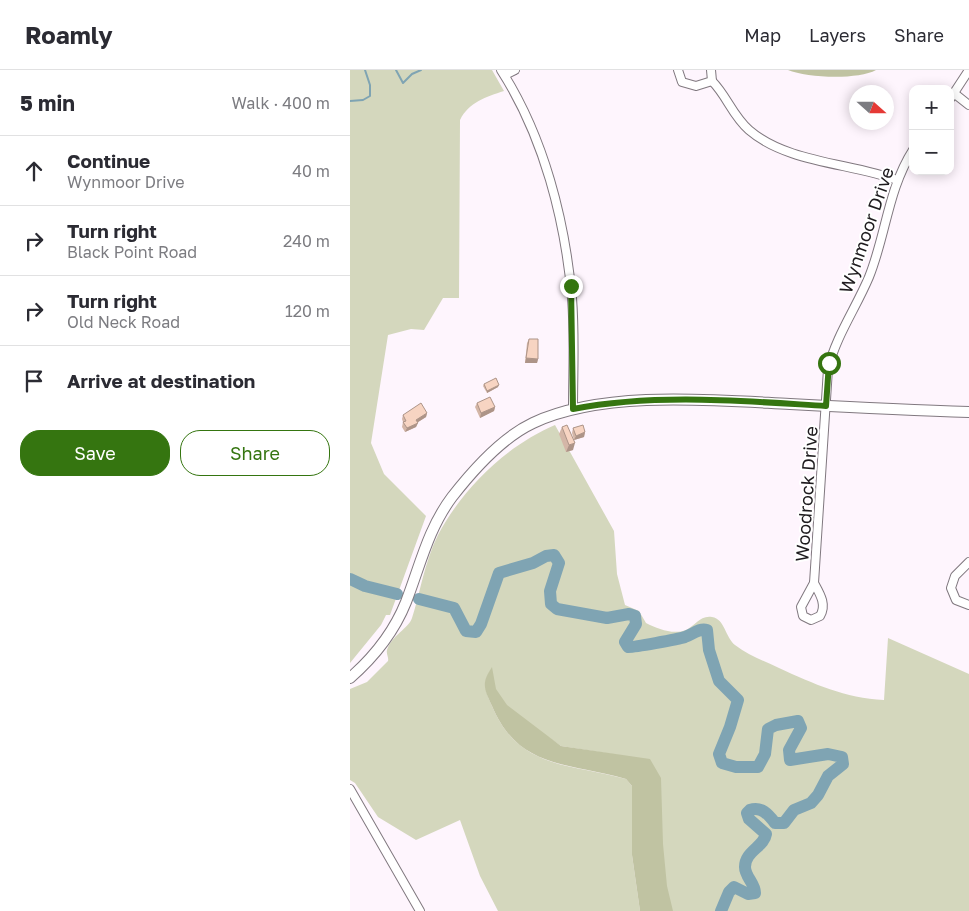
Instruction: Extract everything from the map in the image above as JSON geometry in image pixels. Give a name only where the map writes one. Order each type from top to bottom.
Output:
[{"type":"main road","points":[[350,678],[368,662],[387,638],[406,603],[432,529],[459,488],[483,462],[512,436],[538,421],[573,409],[682,400],[969,412]]},
{"type":"street","points":[[515,70],[503,73],[540,150],[562,229],[572,299],[573,409]]},
{"type":"street","points":[[678,70],[680,79],[690,86],[712,81]]},
{"type":"street","points":[[711,70],[712,81],[738,119],[759,138],[788,151],[897,180]]},
{"type":"street","points":[[954,94],[969,70]]},
{"type":"street","points":[[954,98],[969,105]]},
{"type":"street","name":"Wynmoor Drive","points":[[826,406],[828,369],[831,356],[869,277],[897,180],[909,158]]},
{"type":"street","name":"Woodrock Drive","points":[[814,584],[826,406]]},
{"type":"street","points":[[969,562],[955,576],[951,588],[956,600],[969,605]]},
{"type":"street","points":[[350,789],[420,911]]},
{"type":"green space","points":[[350,70],[492,70],[504,91],[473,104],[460,120],[459,298],[443,298],[424,330],[411,329],[388,335],[371,443],[384,474],[426,516],[390,615],[386,615],[381,625],[350,663]]},
{"type":"green space","points":[[788,70],[876,70],[845,77],[832,77],[807,75]]},
{"type":"green space","points":[[555,425],[614,531],[617,574],[625,605],[639,611],[646,623],[676,632],[686,630],[701,619],[708,617],[716,618],[720,621],[732,642],[751,655],[817,685],[870,699],[884,700],[888,638],[969,674],[969,911],[668,911],[665,905],[643,759],[561,746],[548,737],[521,734],[491,682],[492,668],[486,682],[488,696],[503,727],[516,742],[531,753],[548,760],[566,766],[626,779],[632,786],[632,855],[640,911],[498,911],[480,876],[460,820],[416,840],[378,817],[355,783],[350,780],[350,689],[367,682],[388,661],[387,651],[389,645],[412,618],[433,546],[448,518],[460,501],[473,485],[503,457],[520,444]]},
{"type":"green space","points":[[492,667],[496,689],[507,705],[561,746],[650,759],[661,778],[663,844],[667,886],[673,911],[640,911],[632,855],[632,786],[626,779],[547,760],[531,753],[516,742],[503,727],[486,690],[486,677]]},
{"type":"building","points":[[529,339],[538,339],[538,359],[526,358]]},
{"type":"building","points":[[496,378],[499,385],[487,391],[484,384]]},
{"type":"building","points":[[490,397],[495,407],[481,413],[477,403]]},
{"type":"building","points":[[421,403],[427,413],[416,420],[418,423],[407,428],[403,422],[406,421],[403,415]]},
{"type":"building","points":[[567,425],[575,443],[569,445],[562,427]]},
{"type":"building","points":[[583,425],[585,432],[576,436],[573,428]]},
{"type":"waterway","points":[[350,101],[363,100],[370,96],[370,85],[365,70]]},
{"type":"waterway","points":[[396,70],[403,83],[412,74],[421,70]]},
{"type":"waterway","points":[[419,599],[454,608],[466,631],[476,632],[481,624],[499,573],[533,563],[546,556],[554,555],[559,563],[550,591],[551,604],[557,609],[607,618],[629,614],[635,616],[636,624],[625,642],[628,647],[674,640],[707,630],[709,650],[719,681],[738,700],[719,754],[722,763],[736,767],[758,767],[765,754],[768,729],[776,725],[798,721],[801,728],[789,750],[790,760],[828,754],[842,757],[843,764],[828,776],[818,795],[811,803],[794,810],[784,823],[775,823],[767,814],[758,809],[750,810],[747,813],[749,819],[766,834],[762,842],[748,857],[745,867],[755,893],[748,894],[734,887],[729,892],[721,911]]},
{"type":"waterway","points":[[350,579],[365,586],[397,594]]},
{"type":"route","points":[[571,286],[573,310],[573,409],[600,405],[682,400],[826,406],[829,363]]}]
